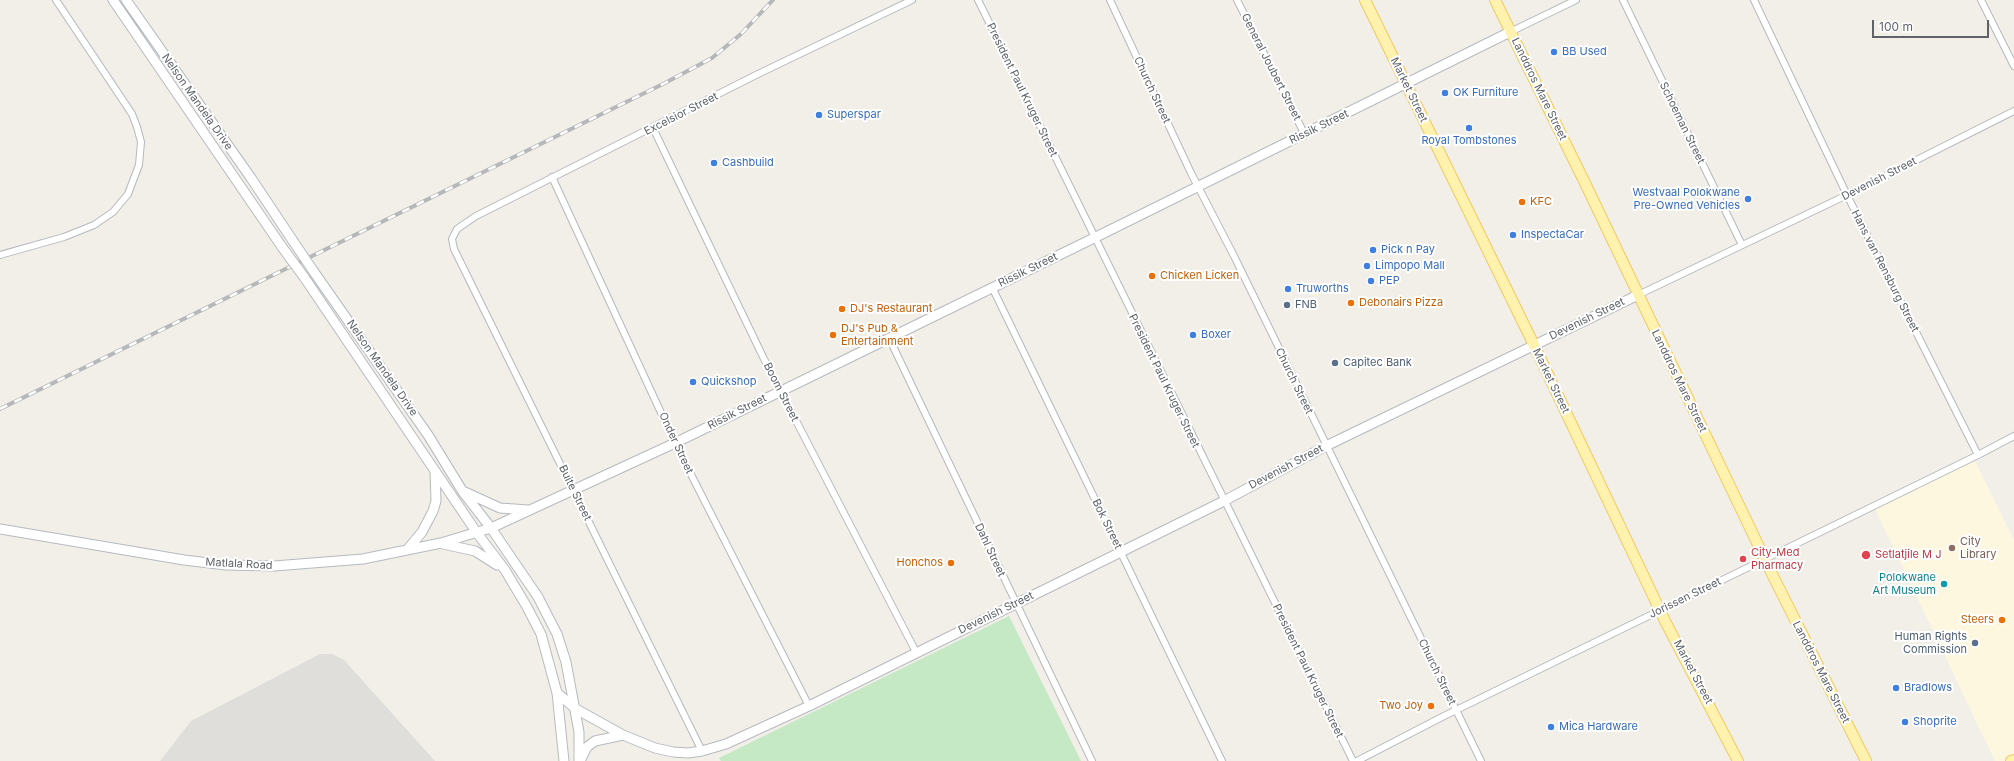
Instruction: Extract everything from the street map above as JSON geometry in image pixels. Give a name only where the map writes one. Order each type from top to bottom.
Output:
[{"type":"main road","name":"Nelson Mandela Drive","points":[[113,0],[304,277],[477,533],[505,570],[541,634],[557,693],[564,761]]},
{"type":"main road","name":"Nelson Mandela Drive","points":[[126,0],[428,435],[463,492],[491,528],[538,597],[557,634],[566,662],[576,709],[579,732],[579,761]]},
{"type":"main road","name":"Market Street","points":[[1365,0],[1534,345],[1660,610],[1738,761]]},
{"type":"main road","name":"Landdros Mare Street","points":[[1495,0],[1585,183],[1765,559],[1866,761]]},
{"type":"main road","name":"Rissik Street","points":[[477,533],[532,510],[675,443],[1198,187],[1510,32]]},
{"type":"main road","name":"Devenish Street","points":[[557,693],[576,709],[623,736],[655,748],[673,752],[702,751],[745,737],[1224,501],[1326,446],[1638,295]]},
{"type":"main road","points":[[406,551],[426,527],[433,511],[436,501],[435,470]]},
{"type":"main road","points":[[463,492],[500,508],[532,510]]},
{"type":"main road","name":"Matlala Road","points":[[0,529],[61,538],[131,552],[226,565],[274,566],[363,559],[441,544],[477,533]]},
{"type":"main road","points":[[441,544],[475,550],[505,570]]},
{"type":"main road","points":[[579,761],[587,748],[595,741],[623,736]]},
{"type":"street","points":[[0,255],[64,238],[94,225],[113,212],[128,194],[139,165],[140,142],[138,128],[132,114],[56,0]]},
{"type":"street","name":"Excelsior Street","points":[[453,235],[464,224],[476,216],[552,177],[653,128],[758,74],[912,0]]},
{"type":"street","name":"President Paul Kruger Street","points":[[978,0],[1352,761]]},
{"type":"street","name":"Church Street","points":[[1110,0],[1198,187],[1481,761]]},
{"type":"street","name":"General Joubert Street","points":[[1237,0],[1304,133]]},
{"type":"street","name":"Rissik Street","points":[[1510,32],[1576,0]]},
{"type":"street","name":"Schoeman Street","points":[[1622,0],[1742,245]]},
{"type":"street","name":"Hans van Rensburg Street","points":[[1754,0],[1847,195],[1978,455]]},
{"type":"street","points":[[1982,0],[2014,66]]},
{"type":"street","name":"Devenish Street","points":[[1638,295],[1847,195],[2014,111]]},
{"type":"street","name":"Boom Street","points":[[653,128],[780,391],[916,652]]},
{"type":"street","name":"Onder Street","points":[[552,177],[675,443],[809,706]]},
{"type":"street","name":"Buite Street","points":[[453,235],[452,239],[454,249],[702,751]]},
{"type":"street","name":"Bok Street","points":[[992,287],[1222,761]]},
{"type":"street","name":"Dahl Street","points":[[889,338],[1092,761]]},
{"type":"street","name":"Jorissen Street","points":[[1357,761],[1456,710],[2014,436]]},
{"type":"shaded area","points":[[1974,459],[2014,540],[2014,759],[2010,761],[1995,761],[1875,509]]},
{"type":"shaded area","points":[[320,654],[332,654],[344,660],[435,761],[160,761],[191,721]]},
{"type":"green space","points":[[1009,616],[1081,761],[721,761],[719,758]]},
{"type":"railway","points":[[0,409],[665,83],[712,58],[741,34],[773,0]]},
{"type":"place","name":"BB Used","points":[[1554,52]]},
{"type":"place","name":"OK Furniture","points":[[1445,93]]},
{"type":"place","name":"Superspar","points":[[819,115]]},
{"type":"place","name":"Royal Tombstones","points":[[1469,128]]},
{"type":"place","name":"Cashbuild","points":[[714,163]]},
{"type":"place","name":"Westvaal Polokwane Pre-Owned Vehicles","points":[[1748,199]]},
{"type":"place","name":"KFC","points":[[1522,202]]},
{"type":"place","name":"InspectaCar","points":[[1513,235]]},
{"type":"place","name":"Pick n Pay","points":[[1373,250]]},
{"type":"place","name":"Limpopo Mall","points":[[1367,266]]},
{"type":"place","name":"Chicken Licken","points":[[1152,276]]},
{"type":"place","name":"PEP","points":[[1371,281]]},
{"type":"place","name":"Truworths","points":[[1288,289]]},
{"type":"place","name":"Debonairs Pizza","points":[[1351,303]]},
{"type":"place","name":"FNB","points":[[1287,305]]},
{"type":"place","name":"DJ's Restaurant","points":[[842,309]]},
{"type":"place","name":"DJ's Pub & Entertainment","points":[[833,335]]},
{"type":"place","name":"Boxer","points":[[1193,335]]},
{"type":"place","name":"Capitec Bank","points":[[1335,363]]},
{"type":"place","name":"Quickshop","points":[[693,382]]},
{"type":"place","name":"City Library","points":[[1952,548]]},
{"type":"place","name":"Setlatjile M J","points":[[1866,555]]},
{"type":"place","name":"City-Med Pharmacy","points":[[1743,559]]},
{"type":"place","name":"Honchos","points":[[951,563]]},
{"type":"place","name":"Polokwane Art Museum","points":[[1944,584]]},
{"type":"place","name":"Steers","points":[[2002,620]]},
{"type":"place","name":"Human Rights Commission","points":[[1975,643]]},
{"type":"place","name":"Bradlows","points":[[1896,688]]},
{"type":"place","name":"Two Joy","points":[[1431,706]]},
{"type":"place","name":"Shoprite","points":[[1905,722]]},
{"type":"place","name":"Mica Hardware","points":[[1551,727]]}]
